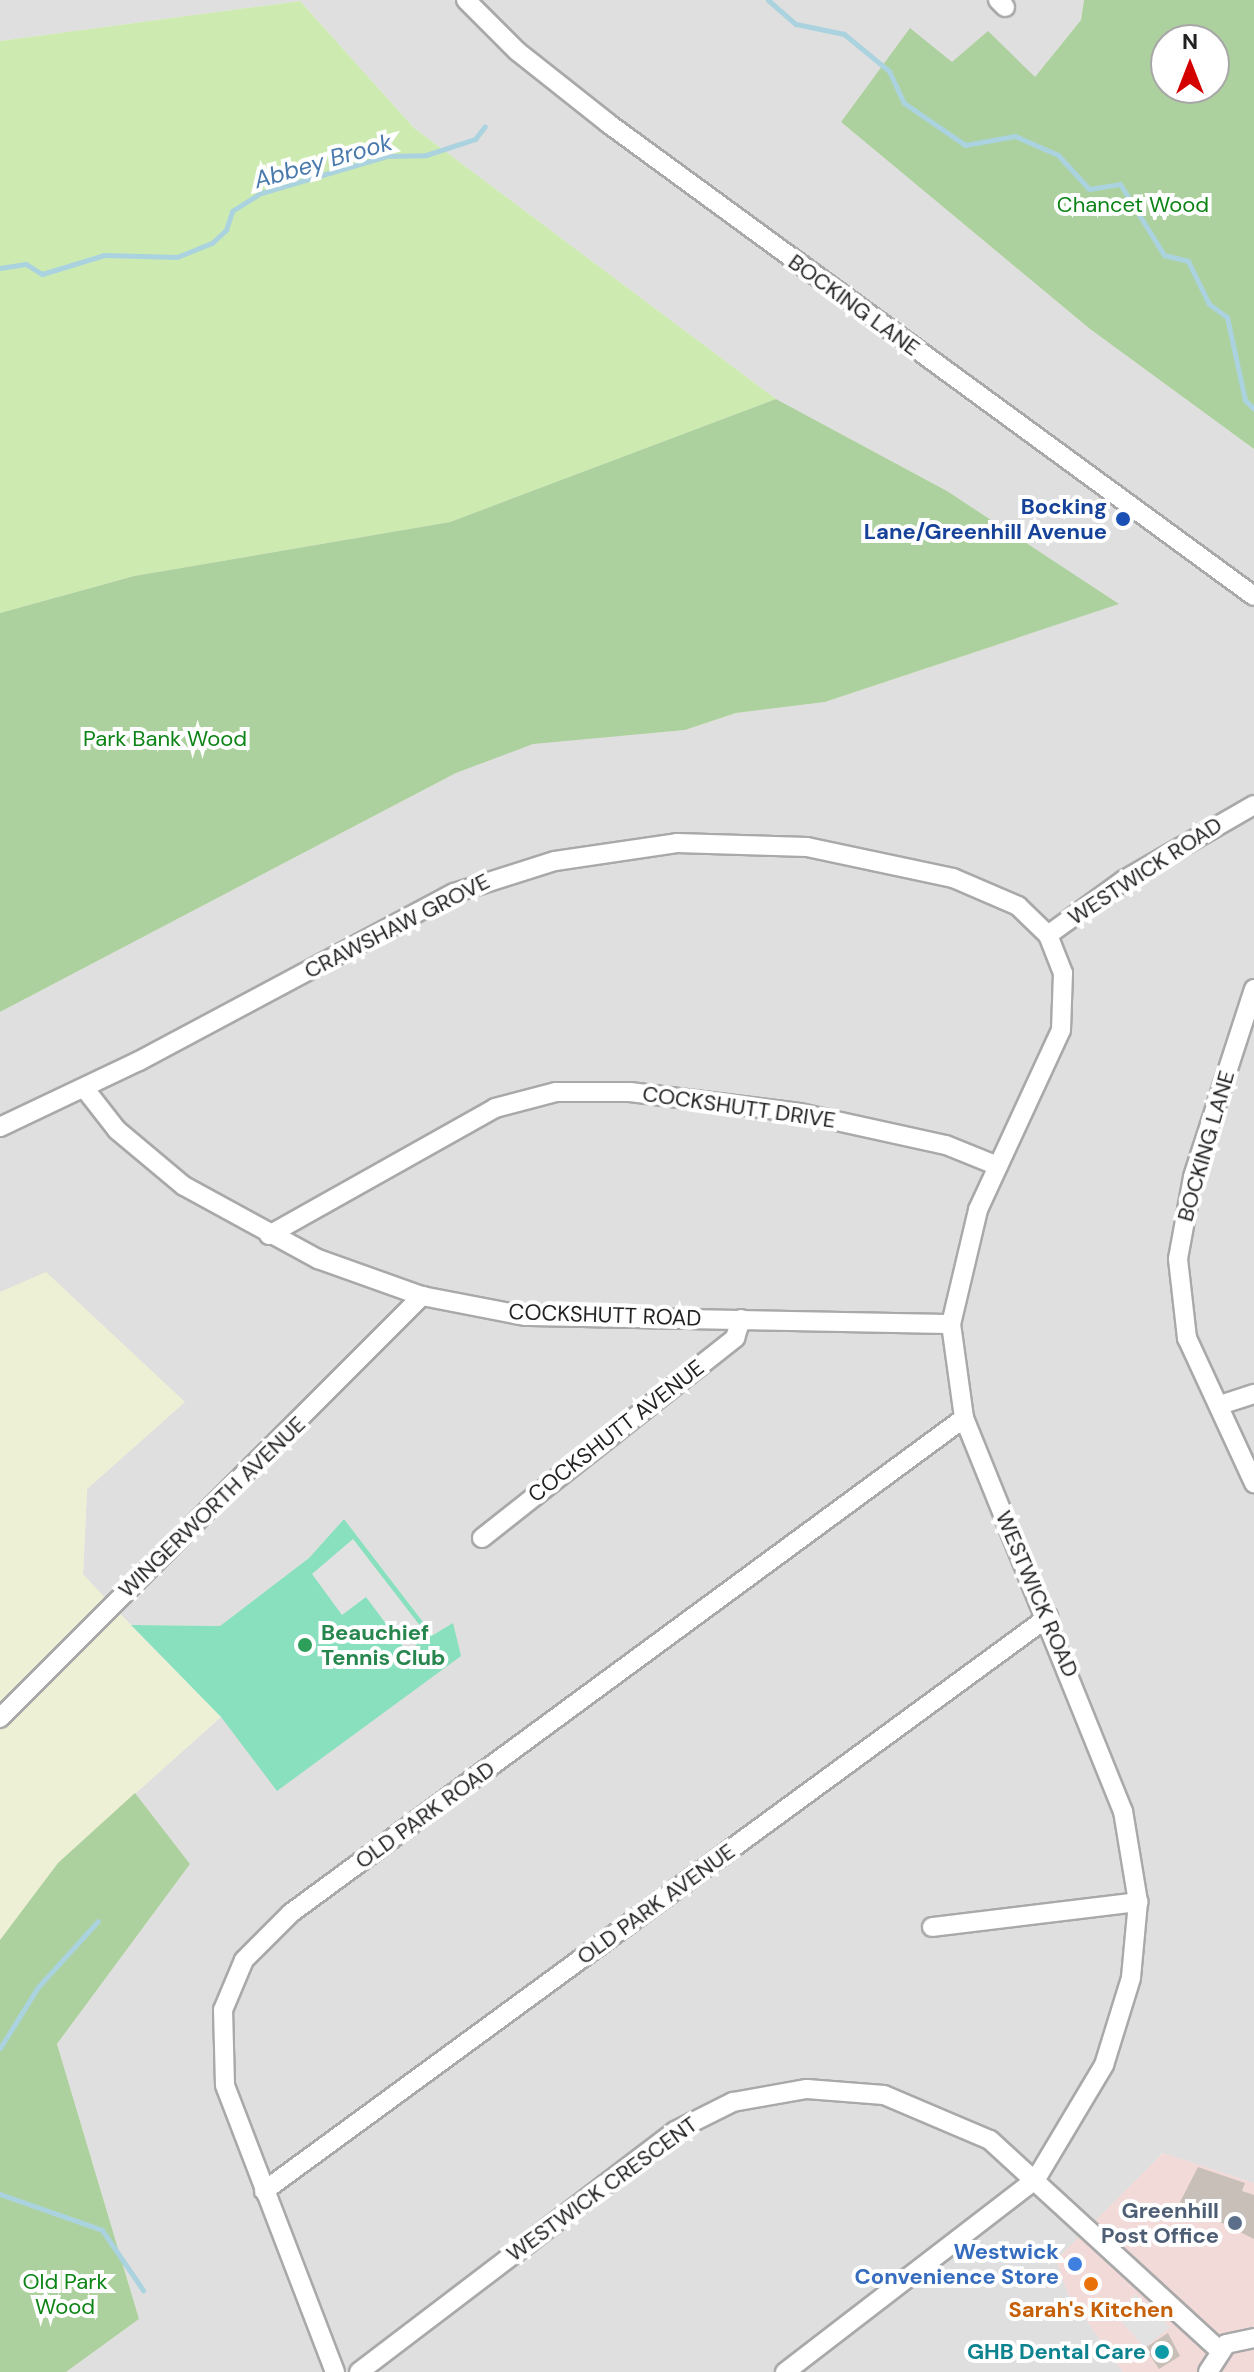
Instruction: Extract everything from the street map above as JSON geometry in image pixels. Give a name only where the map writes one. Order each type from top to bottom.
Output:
[{"type":"street","name":"BOCKING LANE","points":[[466,0],[517,51],[609,124],[1254,596]]},
{"type":"street","name":"WESTWICK ROAD","points":[[785,2372],[1036,2179],[1087,2102],[1109,2052],[1131,1978],[1138,1902],[1123,1811],[1048,1617],[964,1418],[951,1324],[965,1247],[998,1166],[1061,1030],[1063,973],[1048,935],[1124,880],[1254,805]]},
{"type":"street","name":"CRAWSHAW GROVE","points":[[0,1127],[85,1089],[454,893],[520,868],[590,855],[717,842],[857,855],[999,895],[1032,916],[1048,935]]},
{"type":"street","name":"BOCKING LANE","points":[[1254,989],[1193,1177],[1178,1259],[1187,1338],[1254,1483]]},
{"type":"street","name":"COCKSHUTT ROAD","points":[[85,1089],[117,1130],[184,1186],[269,1235],[422,1296],[526,1316],[951,1324]]},
{"type":"street","name":"COCKSHUTT DRIVE","points":[[269,1235],[495,1108],[556,1092],[630,1092],[800,1113],[946,1145],[998,1166]]},
{"type":"street","name":"WINGERWORTH AVENUE","points":[[0,1718],[422,1296]]},
{"type":"street","name":"COCKSHUTT AVENUE","points":[[482,1538],[735,1338],[741,1319]]},
{"type":"street","points":[[1220,1405],[1254,1394]]},
{"type":"street","name":"OLD PARK ROAD","points":[[335,2372],[225,2085],[219,2036],[232,1984],[265,1937],[964,1418]]},
{"type":"street","name":"OLD PARK AVENUE","points":[[264,2191],[1048,1617]]},
{"type":"street","points":[[932,1927],[1138,1902]]},
{"type":"street","name":"WESTWICK CRESCENT","points":[[359,2372],[637,2158],[733,2102],[807,2089],[884,2095],[957,2121],[1036,2179],[1219,2350]]},
{"type":"street","points":[[1208,2372],[1219,2350],[1250,2333]]},
{"type":"shaded area","points":[[0,0],[1084,0],[1081,20],[1035,78],[988,32],[952,63],[841,122],[1090,329],[1254,449],[1254,2183],[1162,2153],[1068,2294],[1123,2372],[66,2372],[139,2319],[57,2044],[190,1864],[135,1793],[221,1717],[278,1790],[453,1624],[433,1635],[344,1519],[309,1558],[220,1626],[131,1625],[83,1575],[87,1489],[184,1402],[0,1292],[0,1012],[456,773],[534,743],[685,730],[736,713],[825,702],[1118,604],[947,491],[776,399],[414,128],[300,1],[0,41]]},
{"type":"shaded area","points":[[353,1539],[428,1636],[407,1652],[366,1597],[342,1615],[312,1574]]},
{"type":"shaded area","points":[[1163,2153],[1254,2183],[1254,2372],[1123,2372],[1068,2294],[1056,2260]]},
{"type":"shaded area","points":[[1135,2294],[1170,2327],[1145,2348],[1118,2318]]},
{"type":"green space","name":"Chancet Wood","points":[[1084,0],[1254,0],[1254,449],[1090,329],[841,122],[910,28],[952,62],[988,31],[1035,77],[1081,20]]},
{"type":"green space","points":[[300,1],[414,128],[776,399],[450,522],[134,576],[0,613],[0,41]]},
{"type":"green space","name":"Park Bank Wood","points":[[776,399],[947,491],[1119,604],[825,702],[736,713],[685,730],[533,744],[456,773],[0,1012],[0,613],[134,576],[450,522]]},
{"type":"green space","points":[[46,1272],[185,1402],[87,1489],[83,1574],[105,1598],[0,1708],[0,1292]]},
{"type":"green space","name":"Beauchief Tennis Club","points":[[344,1519],[433,1635],[453,1623],[461,1656],[277,1791],[221,1717],[131,1625],[220,1626],[309,1558]]},
{"type":"green space","points":[[114,1608],[221,1717],[58,1863],[0,1940],[0,1729]]},
{"type":"green space","name":"Old Park Wood","points":[[135,1793],[190,1864],[57,2044],[139,2319],[66,2372],[0,2372],[0,1940],[58,1863]]},
{"type":"building","points":[[1198,2167],[1245,2183],[1242,2191],[1254,2195],[1254,2239],[1180,2202]]},
{"type":"building","name":"GHB Dental Care","points":[[1168,2333],[1180,2356],[1159,2369],[1145,2348]]},
{"type":"waterway","name":"Abbey Brook","points":[[768,0],[796,24],[844,34],[889,71],[904,103],[965,145],[1015,136],[1058,155],[1089,189],[1120,184],[1164,255],[1188,261],[1209,304],[1227,317],[1245,400],[1254,409]]},
{"type":"waterway","name":"Abbey Brook","points":[[0,268],[26,264],[42,274],[104,255],[177,257],[212,243],[226,230],[232,211],[261,193],[387,156],[426,155],[475,139],[485,126]]},
{"type":"waterway","points":[[0,2048],[38,1987],[98,1921]]},
{"type":"waterway","points":[[0,2194],[102,2230],[143,2290]]},
{"type":"place","name":"Bocking Lane/Greenhill Avenue","points":[[1123,519]]},
{"type":"place","name":"Beauchief Tennis Club","points":[[305,1645]]},
{"type":"place","name":"Greenhill Post Office","points":[[1235,2223]]},
{"type":"place","name":"Westwick Convenience Store","points":[[1075,2264]]},
{"type":"place","name":"Sarah's Kitchen","points":[[1091,2284]]},
{"type":"place","name":"GHB Dental Care","points":[[1162,2352]]}]
